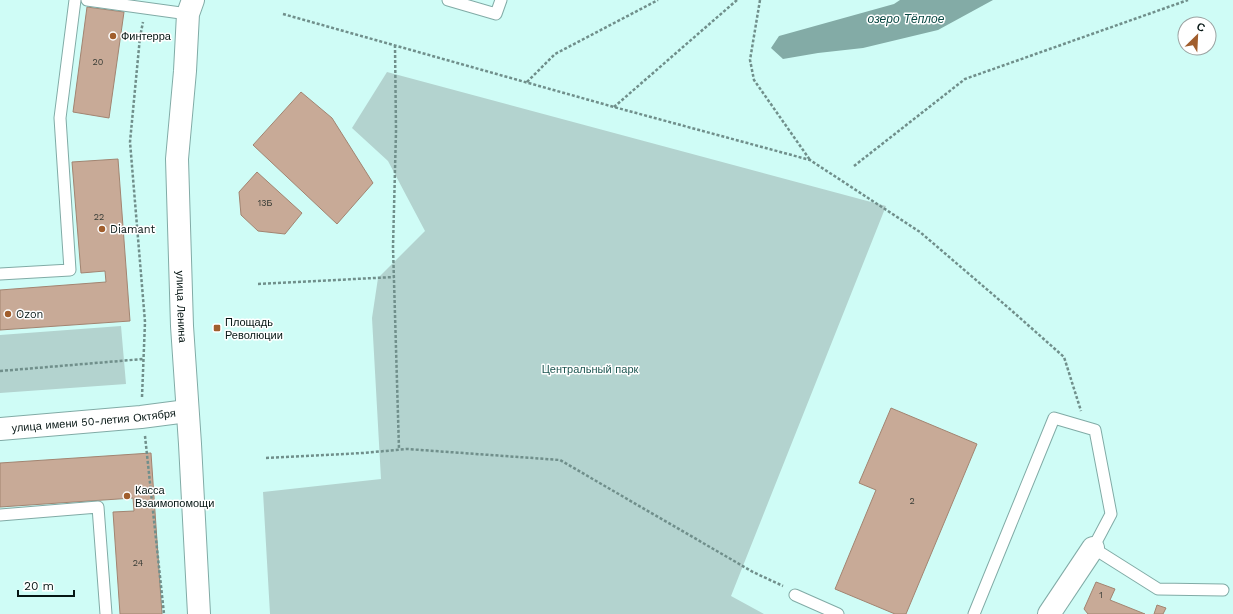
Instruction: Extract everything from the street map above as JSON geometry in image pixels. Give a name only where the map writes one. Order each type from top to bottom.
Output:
[{"type":"main road","name":"улица Ленина","points":[[190,7],[177,159],[182,326],[199,614]]},
{"type":"main road","name":"улица имени 50-летия Октября","points":[[0,429],[141,417],[187,411]]},
{"type":"main road","points":[[1049,614],[1093,548]]},
{"type":"lane","points":[[0,274],[70,270],[60,118],[75,0]]},
{"type":"lane","points":[[87,0],[146,8],[190,7]]},
{"type":"lane","points":[[448,0],[496,14],[502,0]]},
{"type":"lane","points":[[974,614],[1054,418],[1094,430],[1111,514],[1093,548],[1158,589],[1223,590]]},
{"type":"lane","points":[[0,515],[98,507],[106,614]]},
{"type":"lane","points":[[792,592],[838,614]]},
{"type":"path","points":[[527,82],[555,54],[658,0]]},
{"type":"path","points":[[614,107],[737,0]]},
{"type":"path","points":[[760,0],[750,60],[754,80],[810,160]]},
{"type":"path","points":[[854,166],[965,79],[1188,0]]},
{"type":"path","points":[[141,417],[145,322],[130,142],[140,38],[146,8]]},
{"type":"path","points":[[283,14],[614,107],[810,160],[920,232],[1064,357],[1087,428]]},
{"type":"path","points":[[395,45],[396,131],[393,247],[399,449]]},
{"type":"path","points":[[258,284],[394,277]]},
{"type":"path","points":[[0,371],[143,359]]},
{"type":"path","points":[[146,442],[164,614]]},
{"type":"path","points":[[266,458],[363,454],[407,448],[560,460],[753,572],[792,592]]},
{"type":"green space","name":"Центральный парк","points":[[387,72],[886,206],[731,596],[764,614],[270,614],[263,492],[381,479],[372,318],[378,278],[425,231],[388,161],[352,128]]},
{"type":"green space","points":[[121,326],[126,384],[0,393],[0,335]]},
{"type":"water","name":"озеро Тёплое","points":[[900,0],[993,0],[938,30],[863,48],[783,59],[771,48],[779,36],[894,4]]},
{"type":"building","points":[[87,7],[124,12],[109,118],[73,112]]},
{"type":"building","points":[[301,92],[332,118],[373,183],[337,224],[253,145]]},
{"type":"building","points":[[118,159],[130,321],[0,330],[0,290],[106,282],[105,271],[81,273],[72,162]]},
{"type":"building","points":[[257,172],[302,213],[285,234],[258,231],[241,215],[239,192]]},
{"type":"building","points":[[891,408],[977,444],[906,614],[895,614],[835,589],[876,490],[859,483]]},
{"type":"building","points":[[151,453],[162,614],[120,614],[113,512],[134,511],[133,498],[0,507],[0,463]]},
{"type":"building","points":[[1096,582],[1115,589],[1110,600],[1145,614],[1088,614],[1084,609]]},
{"type":"building","points":[[1157,605],[1166,608],[1163,614],[1154,614]]},
{"type":"place","name":"Финтерра","points":[[113,36]]},
{"type":"place","name":"Diamant","points":[[102,229]]},
{"type":"place","name":"Ozon","points":[[8,314]]},
{"type":"place","name":"Площадь Революции","points":[[217,328]]},
{"type":"place","name":"Касса Взаимопомощи","points":[[127,496]]}]
